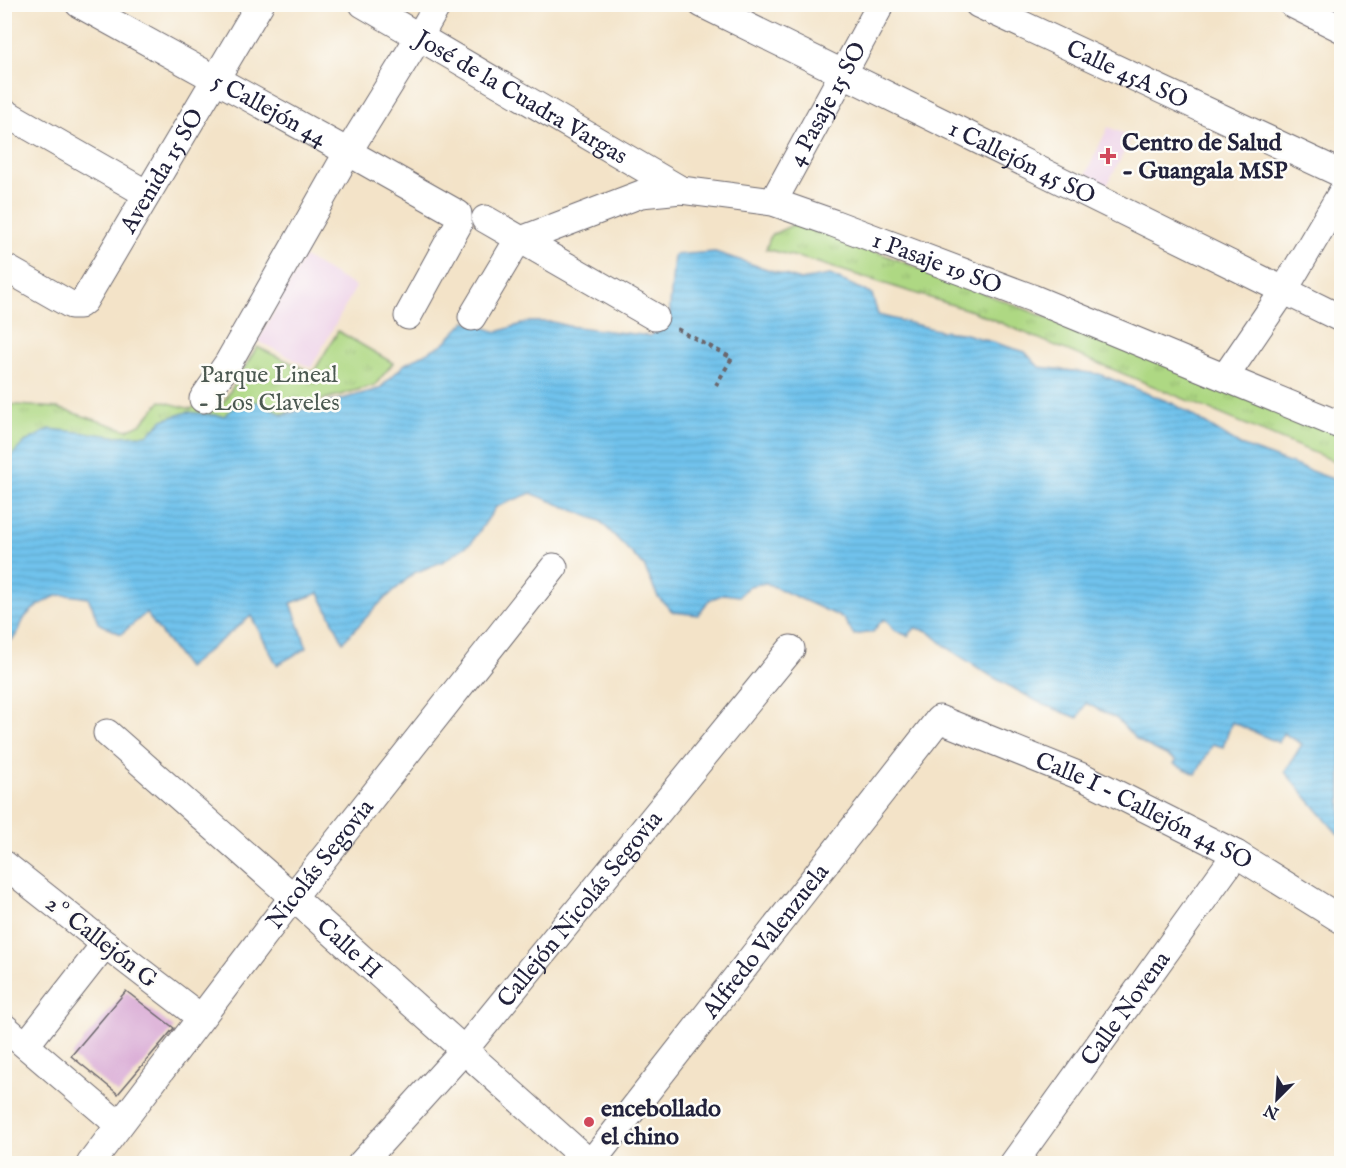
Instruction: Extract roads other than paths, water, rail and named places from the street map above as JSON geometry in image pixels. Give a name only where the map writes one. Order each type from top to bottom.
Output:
[{"type":"street","name":"5 Callejón 44","points":[[79,4],[458,214],[458,225],[408,316]]},
{"type":"street","name":"Avenida 15 SO","points":[[4,267],[71,305],[79,305],[84,301],[260,4]]},
{"type":"street","name":"José de la Cuadra Vargas","points":[[363,4],[681,190]]},
{"type":"street","points":[[203,399],[228,363],[348,152],[438,4]]},
{"type":"street","name":"1 Callejón 45 SO","points":[[702,4],[1341,319]]},
{"type":"street","name":"4 Pasaje 15 SO","points":[[773,202],[881,4]]},
{"type":"street","name":"Calle 45A SO","points":[[978,4],[1341,174]]},
{"type":"street","points":[[1292,4],[1341,29]]},
{"type":"street","points":[[4,112],[147,194]]},
{"type":"street","name":"1 Pasaje 19 SO","points":[[521,240],[640,194],[681,190],[773,202],[1032,298],[1341,426]]},
{"type":"street","points":[[1225,377],[1283,292],[1341,192]]},
{"type":"street","points":[[484,219],[655,317]]},
{"type":"street","points":[[472,317],[512,250],[521,240]]},
{"type":"street","name":"Nicolás Segovia","points":[[90,1164],[200,1017],[554,567]]},
{"type":"street","name":"Callejón Nicolás Segovia","points":[[362,1164],[464,1050],[791,649]]},
{"type":"street","name":"Calle I - Callejón 44 SO","points":[[939,719],[1085,778],[1236,854],[1341,920]]},
{"type":"street","name":"Alfredo Valenzuela","points":[[590,1163],[939,719]]},
{"type":"street","name":"Calle H","points":[[107,733],[294,897],[590,1163]]},
{"type":"street","name":"Calle Novena","points":[[1013,1164],[1236,854]]},
{"type":"street","name":"2º Callejón G","points":[[4,864],[200,1017]]},
{"type":"street","points":[[26,1045],[105,944]]},
{"type":"street","points":[[4,1027],[119,1125]]},
{"type":"water","points":[[715,252],[800,280],[830,275],[872,294],[878,315],[941,331],[962,333],[1025,352],[1039,367],[1099,374],[1174,404],[1240,445],[1341,482],[1341,836],[1285,772],[1302,744],[1283,733],[1279,743],[1232,722],[1223,747],[1213,744],[1196,774],[1174,764],[1176,760],[1135,738],[1117,719],[1086,703],[1078,718],[1042,704],[958,655],[928,631],[915,628],[908,636],[894,630],[884,619],[873,632],[854,635],[843,618],[766,583],[749,586],[739,596],[724,594],[709,600],[698,615],[673,612],[658,597],[644,566],[600,521],[531,493],[496,507],[472,542],[444,561],[414,573],[379,604],[343,642],[319,593],[291,603],[307,648],[277,665],[251,616],[187,668],[146,613],[121,634],[98,623],[88,598],[67,595],[54,597],[31,611],[15,636],[5,644],[4,463],[25,442],[50,429],[114,436],[147,435],[163,420],[187,412],[224,416],[238,404],[259,402],[283,415],[379,389],[405,364],[443,344],[466,321],[497,332],[528,322],[553,322],[568,326],[650,336],[669,320],[674,255]]},
{"type":"place","name":"Centro de Salud - Guangala MSP","points":[[1108,156]]},
{"type":"place","name":"encebollado el chino","points":[[589,1122]]},
{"type":"park label","name":"Parque Lineal - Los Claveles","points":[[269,388]]}]
